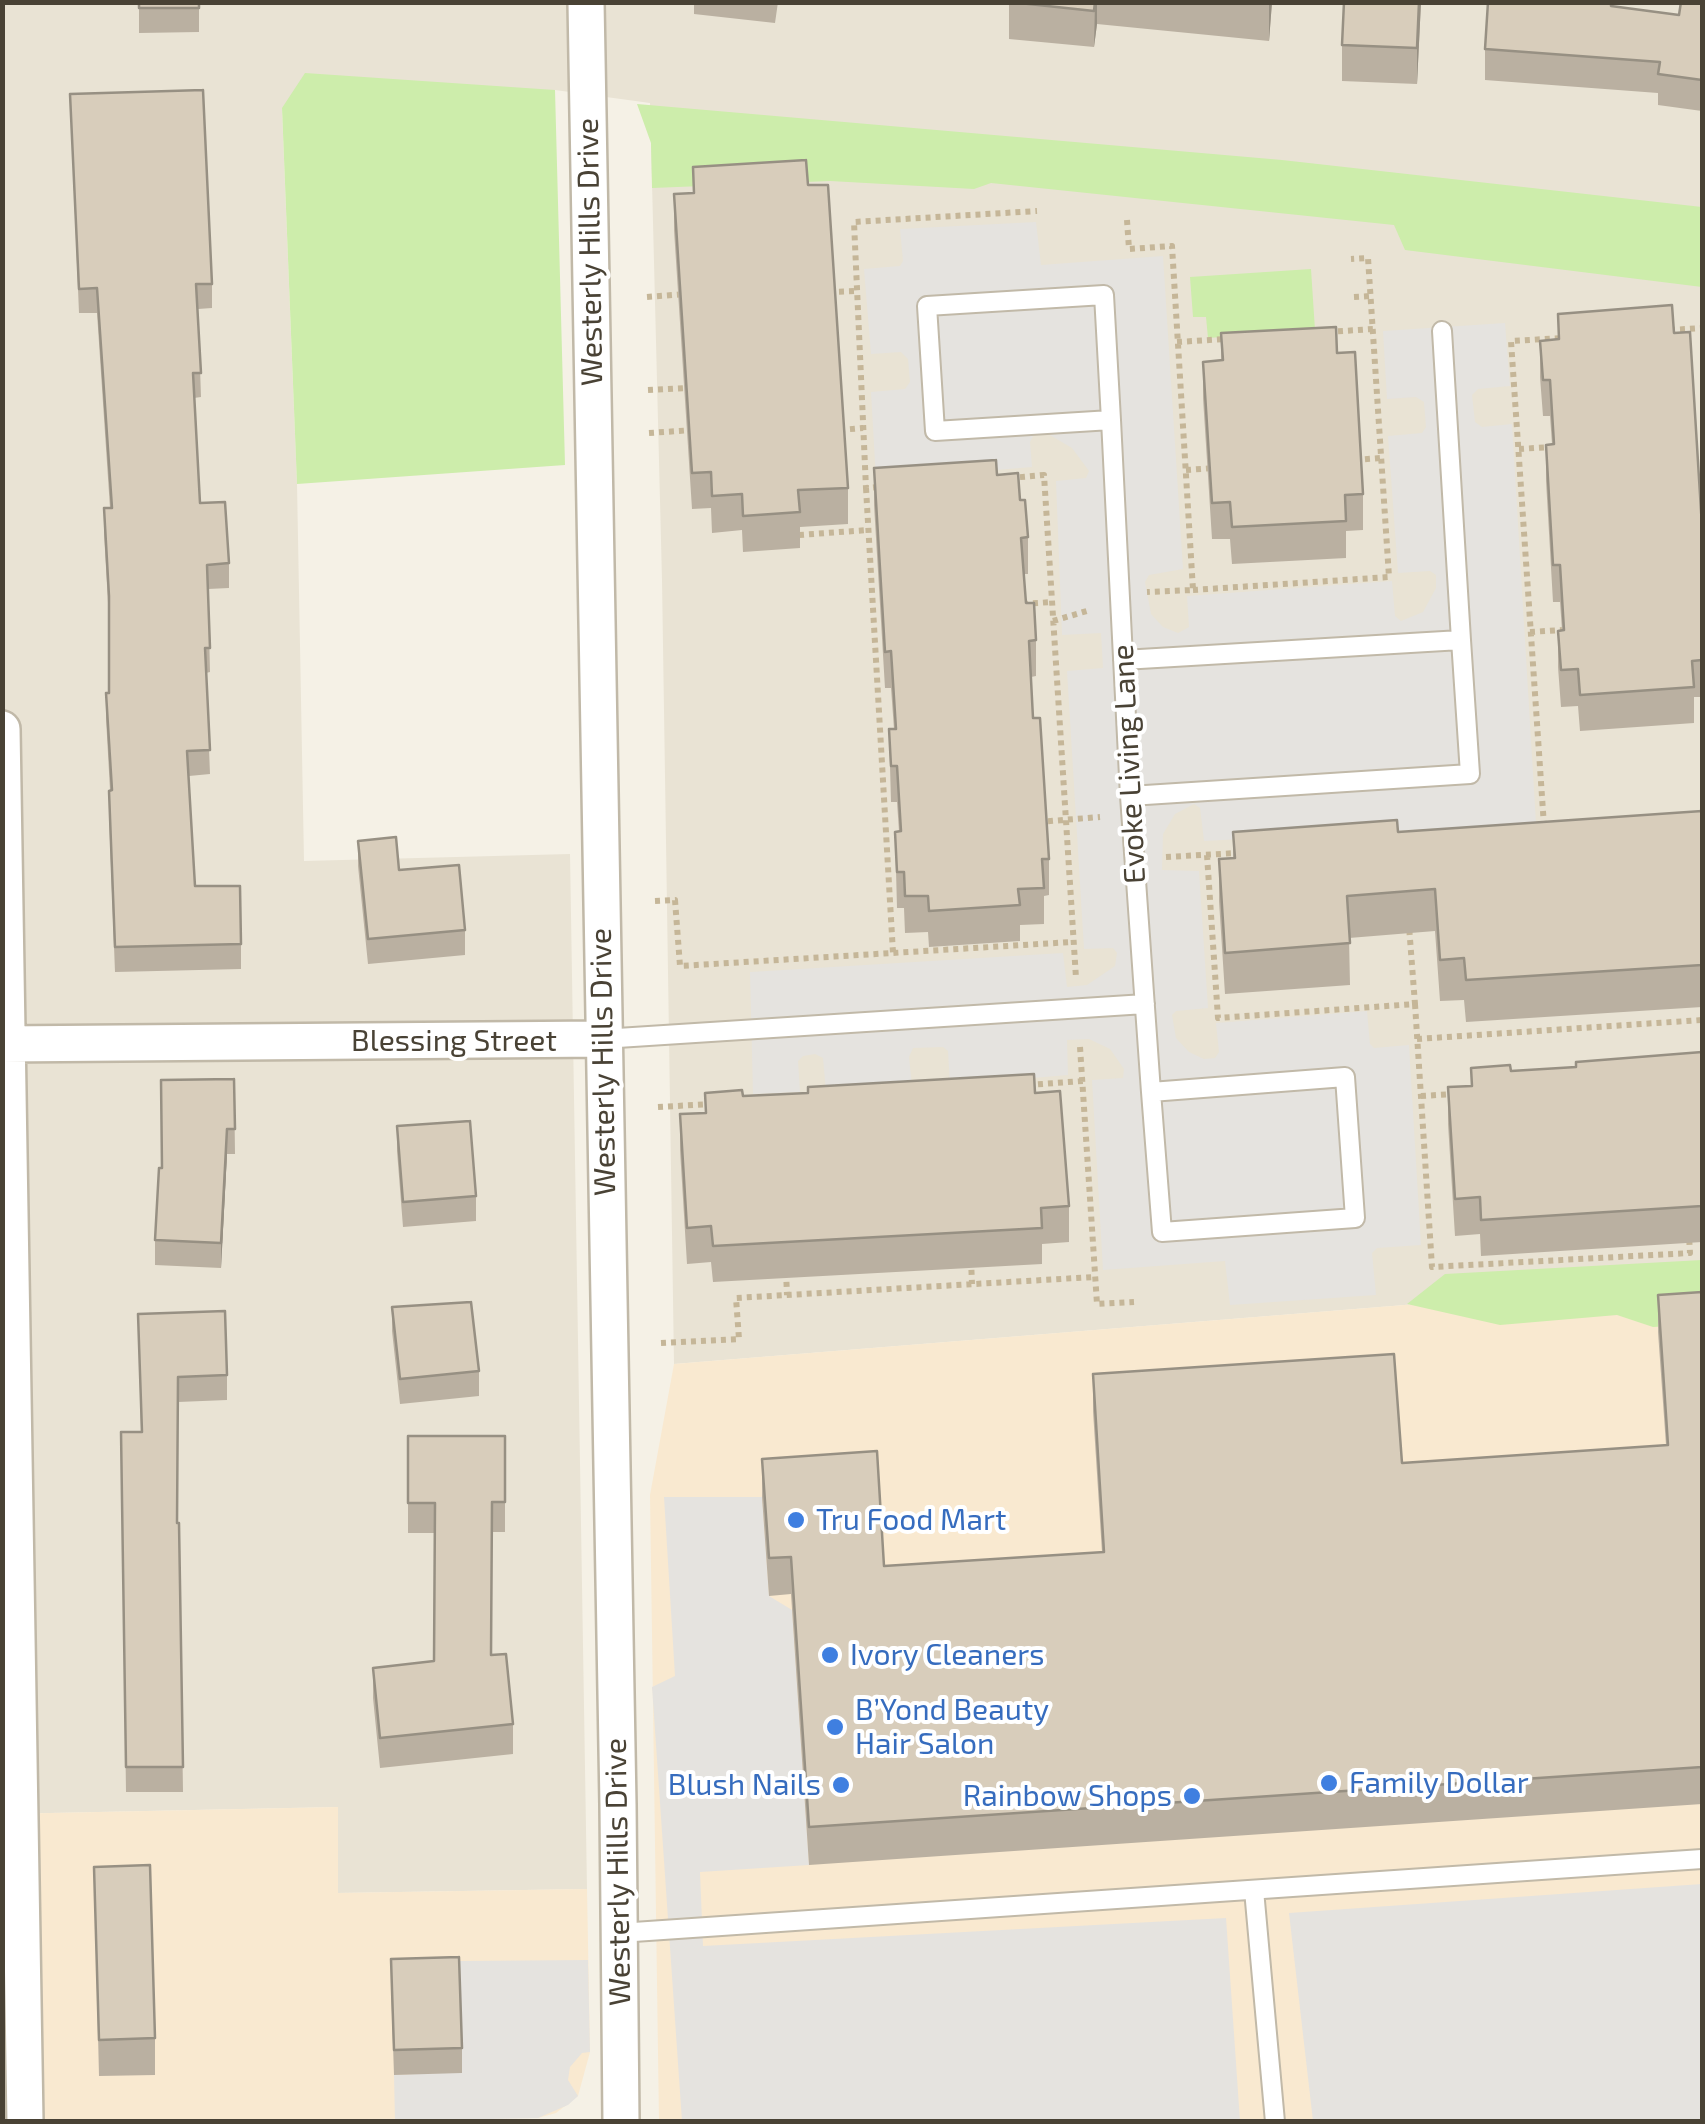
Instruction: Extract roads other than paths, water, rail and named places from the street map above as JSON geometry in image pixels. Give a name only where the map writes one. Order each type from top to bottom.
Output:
[{"type":"street","name":"Westerly Hills Drive","points":[[586,2],[620,2122]]},
{"type":"street","points":[[2,729],[11,1848],[25,2122]]},
{"type":"street","name":"Blessing Street","points":[[5,1044],[602,1040]]},
{"type":"lane","name":"Evoke Living Lane","points":[[1111,420],[935,432],[927,306],[1104,295],[1111,420],[1130,796],[1151,1092],[1162,1232],[1354,1218],[1345,1077],[1151,1092]]},
{"type":"lane","points":[[1130,796],[1470,774],[1442,331]]},
{"type":"lane","points":[[1123,660],[1460,640]]},
{"type":"lane","name":"Blessing Street","points":[[602,1040],[1145,1004]]},
{"type":"lane","points":[[619,1933],[1702,1859]]},
{"type":"lane","points":[[1254,1890],[1275,2122]]},
{"type":"place","name":"Tru Food Mart","points":[[796,1520]]},
{"type":"place","name":"Ivory Cleaners","points":[[830,1655]]},
{"type":"place","name":"B’Yond Beauty Hair Salon","points":[[835,1727]]},
{"type":"place","name":"Family Dollar","points":[[1329,1783]]},
{"type":"place","name":"Blush Nails","points":[[841,1785]]},
{"type":"place","name":"Rainbow Shops","points":[[1192,1796]]}]
